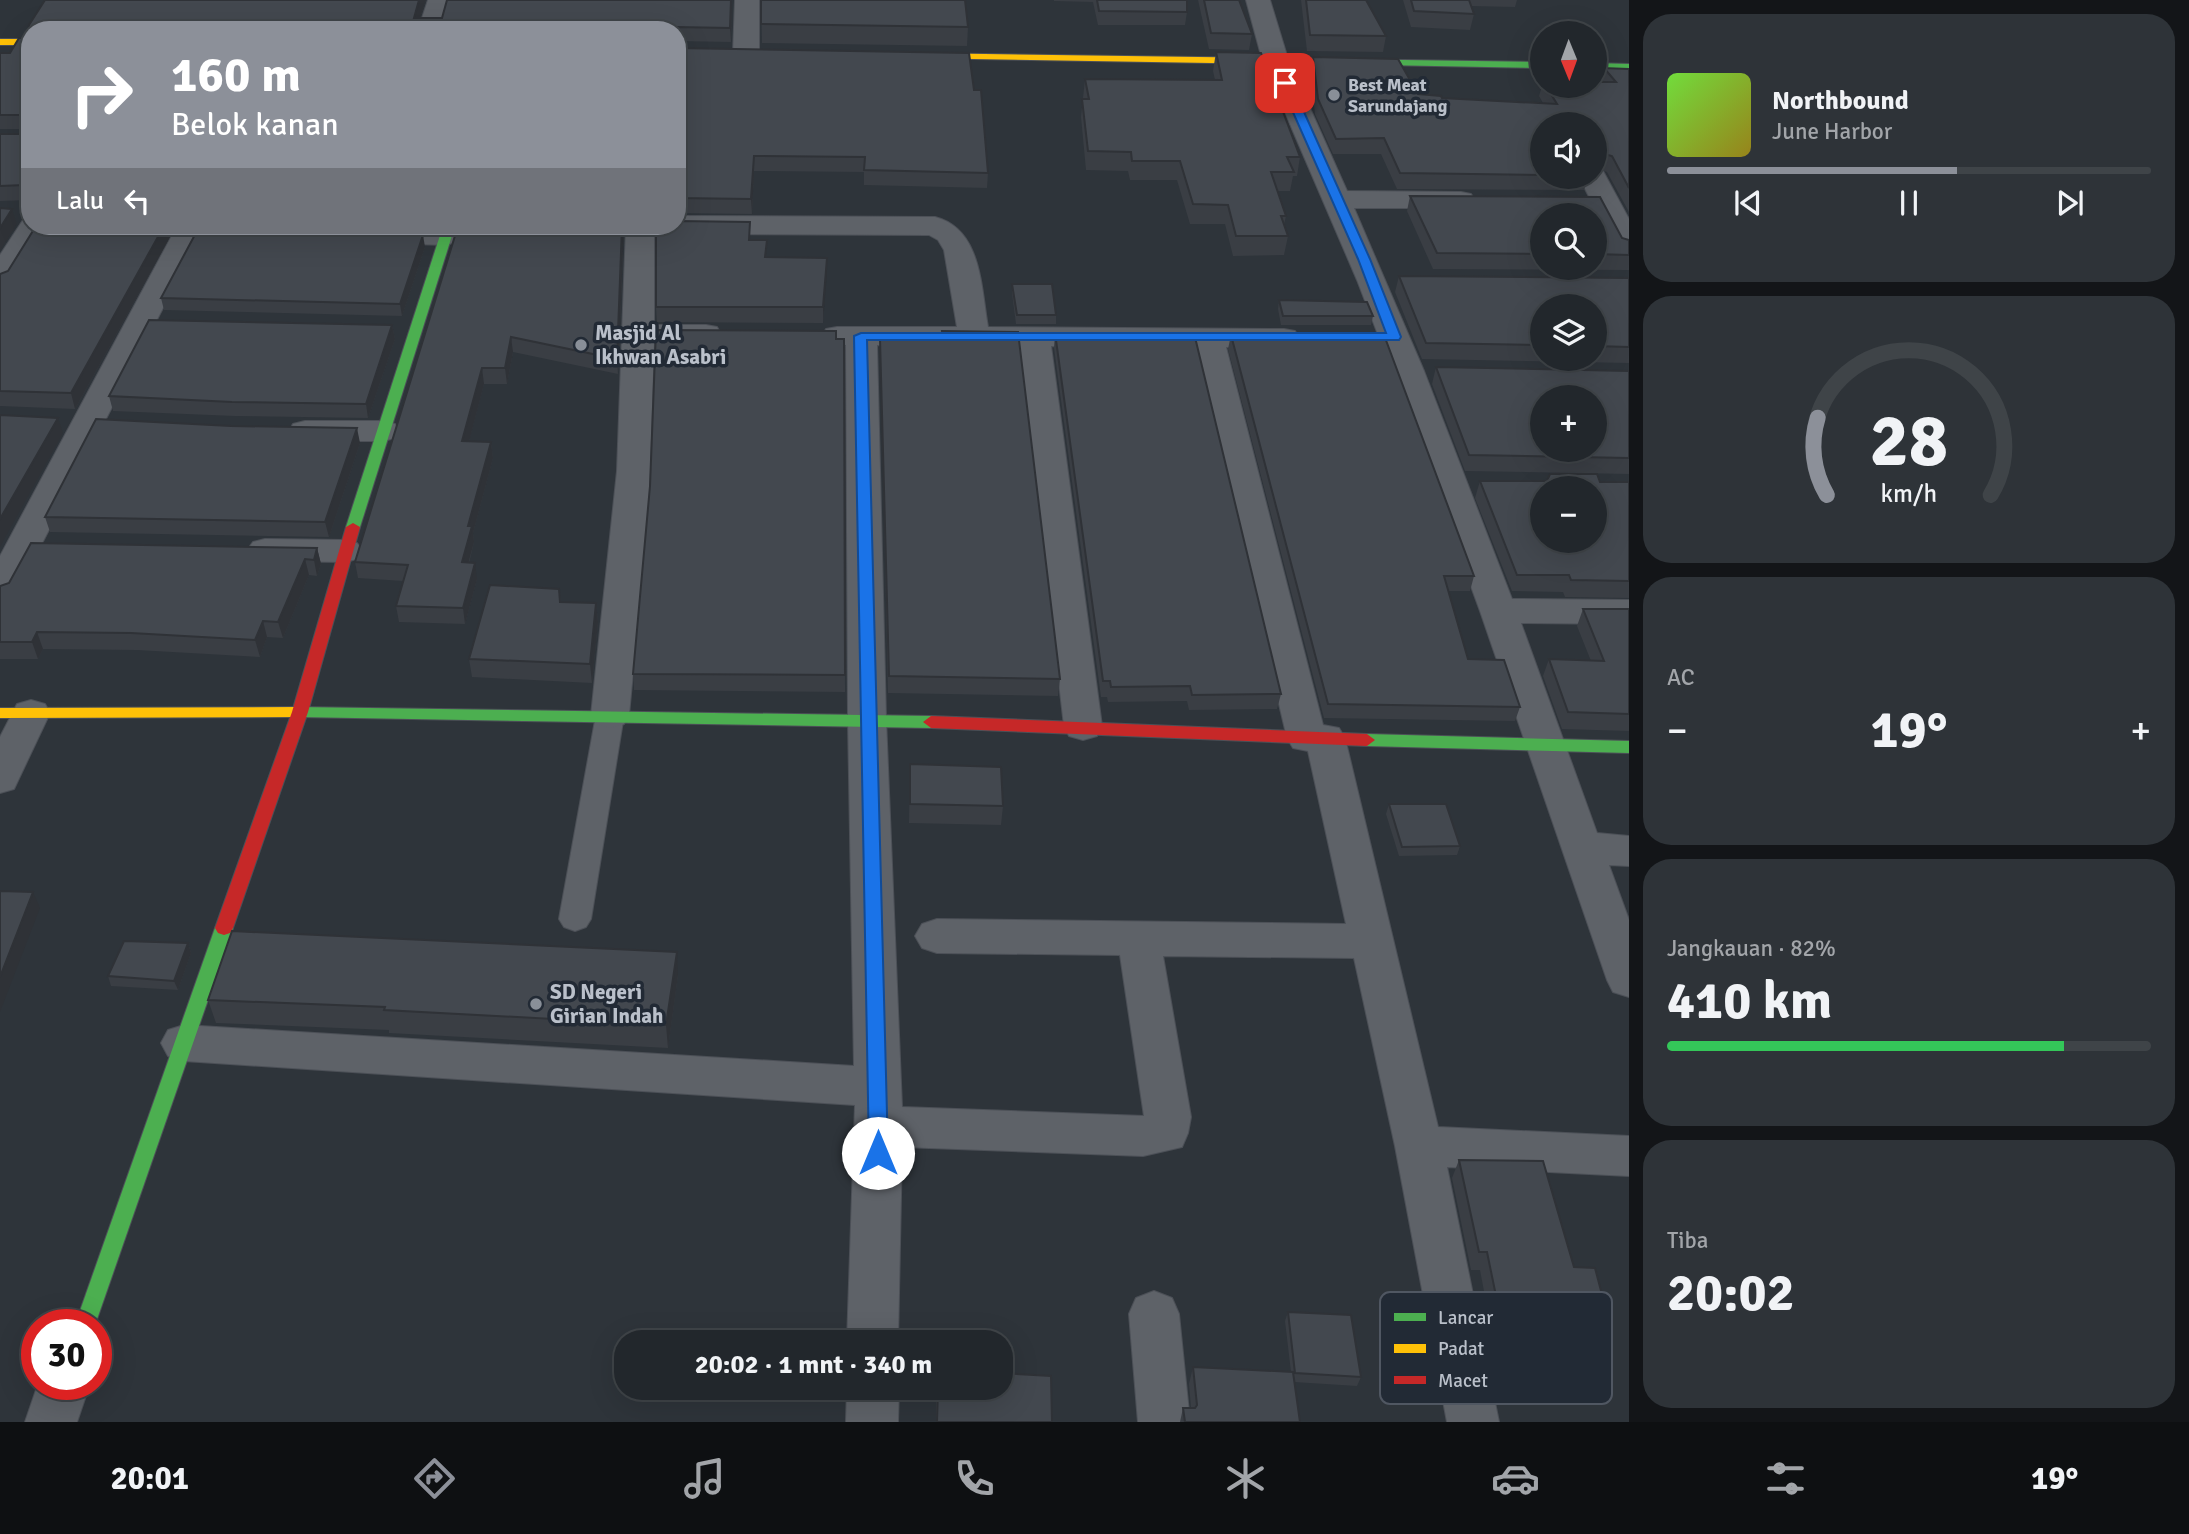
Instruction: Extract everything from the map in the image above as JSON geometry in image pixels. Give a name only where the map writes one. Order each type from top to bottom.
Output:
[{"type":"street","points":[[433,21],[440,0]]},
{"type":"street","points":[[746,53],[747,0]]},
{"type":"street","points":[[1258,0],[1275,60],[1338,199],[1386,280],[1381,337],[1422,371],[1464,484],[1498,611],[1629,980]]},
{"type":"street","points":[[0,42],[21,42]]},
{"type":"street","points":[[900,55],[1530,65]]},
{"type":"street","points":[[1607,67],[1629,68]]},
{"type":"street","points":[[1593,189],[1593,202],[1629,246]]},
{"type":"street","points":[[1338,199],[1485,201]]},
{"type":"street","points":[[0,279],[21,225]]},
{"type":"street","points":[[686,225],[934,226],[948,234],[959,250],[974,336]]},
{"type":"street","points":[[0,590],[86,421],[186,235]]},
{"type":"street","points":[[91,1309],[300,712],[345,551],[383,431],[402,327],[445,235]]},
{"type":"street","points":[[610,715],[627,565],[640,334],[640,235]]},
{"type":"street","points":[[140,322],[178,322]]},
{"type":"street","points":[[640,334],[737,335]]},
{"type":"street","points":[[806,336],[1314,337]]},
{"type":"street","points":[[861,336],[867,719],[878,1106],[873,1330]]},
{"type":"street","points":[[1034,337],[1083,726]]},
{"type":"street","points":[[1208,338],[1371,941],[1419,1146],[1448,1292]]},
{"type":"street","points":[[49,420],[125,424]]},
{"type":"street","points":[[272,430],[383,431]]},
{"type":"street","points":[[21,546],[62,547]]},
{"type":"street","points":[[237,549],[345,551]]},
{"type":"street","points":[[1498,611],[1629,612]]},
{"type":"street","points":[[0,779],[15,713],[300,712],[867,719],[1083,726],[1316,738],[1629,747]]},
{"type":"street","points":[[1582,847],[1629,851]]},
{"type":"street","points":[[937,936],[1371,941]]},
{"type":"street","points":[[184,1043],[878,1106],[1143,1136],[1165,1133],[1168,1117],[1139,939]]},
{"type":"street","points":[[1419,1146],[1629,1156]]},
{"type":"street","points":[[1154,1314],[1164,1422]]},
{"type":"street","points":[[51,1422],[59,1400]]},
{"type":"street","points":[[872,1422],[873,1400]]},
{"type":"street","points":[[1469,1404],[1473,1422]]},
{"type":"lane","points":[[575,919],[610,715]]},
{"type":"building","points":[[45,0],[419,0],[414,18],[442,18],[447,0],[731,0],[730,28],[686,27],[686,21],[32,21]]},
{"type":"building","points":[[761,0],[965,0],[968,27],[761,24]]},
{"type":"building","points":[[1097,0],[1187,0],[1187,12],[1099,11]]},
{"type":"building","points":[[1204,0],[1239,0],[1252,34],[1211,33]]},
{"type":"building","points":[[1306,0],[1366,0],[1386,36],[1310,35]]},
{"type":"building","points":[[1411,0],[1469,0],[1474,14],[1414,11]]},
{"type":"building","points":[[19,38],[21,115],[0,115],[0,53],[10,53]]},
{"type":"building","points":[[686,48],[969,53],[974,90],[981,90],[988,173],[864,170],[865,157],[754,156],[751,199],[686,198]]},
{"type":"building","points":[[1216,52],[1261,53],[1300,157],[1287,157],[1294,172],[1271,172],[1286,216],[1281,216],[1288,236],[1236,236],[1228,205],[1193,204],[1180,161],[1132,161],[1131,152],[1088,151],[1082,99],[1089,99],[1085,79],[1222,80]]},
{"type":"building","points":[[1313,57],[1398,59],[1418,94],[1442,98],[1557,104],[1553,98],[1607,98],[1607,82],[1616,82],[1607,68],[1629,69],[1629,188],[1612,156],[1607,155],[1607,112],[1530,112],[1530,175],[1400,173],[1384,138],[1336,139],[1318,99]]},
{"type":"building","points":[[0,134],[21,134],[21,185],[0,186]]},
{"type":"building","points":[[1410,196],[1600,197],[1603,203],[1530,203],[1530,254],[1437,253]]},
{"type":"building","points":[[0,208],[12,209],[0,228]]},
{"type":"building","points":[[1607,210],[1622,238],[1629,240],[1629,255],[1607,254]]},
{"type":"building","points":[[686,221],[750,222],[749,240],[767,240],[765,257],[827,258],[823,307],[656,307],[656,235],[686,235]]},
{"type":"building","points":[[30,235],[159,235],[71,393],[0,391],[0,274],[8,271]]},
{"type":"building","points":[[195,235],[423,235],[400,304],[161,298]]},
{"type":"building","points":[[455,235],[622,235],[617,359],[511,337],[505,368],[482,368],[462,441],[491,442],[468,526],[472,526],[462,562],[475,563],[463,608],[396,606],[408,565],[355,562]]},
{"type":"building","points":[[1399,276],[1530,277],[1530,280],[1629,278],[1629,347],[1607,346],[1607,294],[1530,294],[1530,345],[1426,343]]},
{"type":"building","points":[[1012,284],[1052,284],[1056,315],[1017,315]]},
{"type":"building","points":[[1279,300],[1367,302],[1373,316],[1283,316]]},
{"type":"building","points":[[149,320],[392,325],[366,404],[232,402],[109,396]]},
{"type":"building","points":[[656,330],[836,331],[836,339],[844,339],[845,675],[633,674],[650,486]]},
{"type":"building","points":[[942,331],[1018,332],[1060,679],[889,676],[880,339],[943,339]]},
{"type":"building","points":[[1055,333],[1194,333],[1281,694],[1192,695],[1190,686],[1111,687],[1110,681],[1103,681]]},
{"type":"building","points":[[1231,335],[1384,335],[1474,576],[1444,576],[1468,659],[1504,660],[1520,707],[1328,704]]},
{"type":"building","points":[[1436,367],[1629,371],[1629,458],[1607,458],[1607,385],[1530,385],[1530,456],[1469,455]]},
{"type":"building","points":[[0,415],[58,418],[0,519]]},
{"type":"building","points":[[96,419],[231,426],[357,428],[325,522],[45,517]]},
{"type":"building","points":[[1550,474],[1598,476],[1549,476]]},
{"type":"building","points":[[1480,481],[1530,481],[1530,553],[1607,553],[1607,482],[1629,482],[1629,581],[1571,580],[1569,575],[1517,575]]},
{"type":"building","points":[[31,543],[317,548],[314,560],[305,559],[278,622],[263,621],[255,640],[131,633],[37,632],[32,642],[0,642],[0,586],[9,583]]},
{"type":"building","points":[[490,585],[559,589],[560,602],[596,603],[590,664],[469,659]]},
{"type":"building","points":[[1583,609],[1629,609],[1629,714],[1568,712],[1549,659],[1604,661]]},
{"type":"building","points":[[910,764],[1001,767],[1003,806],[910,804]]},
{"type":"building","points":[[1389,804],[1446,804],[1460,846],[1402,847]]},
{"type":"building","points":[[0,891],[33,892],[0,977]]},
{"type":"building","points":[[232,931],[677,952],[666,1025],[384,1010],[385,1007],[208,1000]]},
{"type":"building","points":[[124,941],[188,943],[174,981],[108,976]]},
{"type":"building","points":[[1459,1160],[1543,1161],[1574,1267],[1595,1268],[1601,1292],[1495,1292],[1487,1252],[1479,1252]]},
{"type":"building","points":[[1288,1312],[1351,1315],[1361,1377],[1295,1373]]},
{"type":"building","points":[[1193,1367],[1293,1372],[1300,1422],[1185,1422],[1183,1408],[1195,1408],[1197,1405]]},
{"type":"building","points":[[1013,1374],[1051,1376],[1052,1422],[937,1422],[938,1400],[1013,1400]]},
{"type":"traffic: fast","points":[[1334,62],[1530,65]]},
{"type":"traffic: fast","points":[[1607,66],[1629,67]]},
{"type":"traffic: fast","points":[[353,527],[446,235]]},
{"type":"traffic: fast","points":[[298,712],[931,722]]},
{"type":"traffic: fast","points":[[1367,740],[1629,747]]},
{"type":"traffic: fast","points":[[91,1309],[224,928]]},
{"type":"traffic: slow","points":[[0,42],[21,42]]},
{"type":"traffic: slow","points":[[917,56],[1334,62]]},
{"type":"traffic: slow","points":[[0,713],[298,712]]},
{"type":"traffic: jam","points":[[224,928],[300,712],[353,527]]},
{"type":"traffic: jam","points":[[931,722],[1367,740]]},
{"type":"place","name":"Best Meat Sarundajang","points":[[1334,95]]},
{"type":"place","name":"Masjid Al Ikhwan Asabri","points":[[581,345]]},
{"type":"place","name":"SD Negeri Girian Indah","points":[[536,1004]]},
{"type":"route","points":[[878,1153],[861,336],[1394,337],[1364,259],[1285,83]]}]
